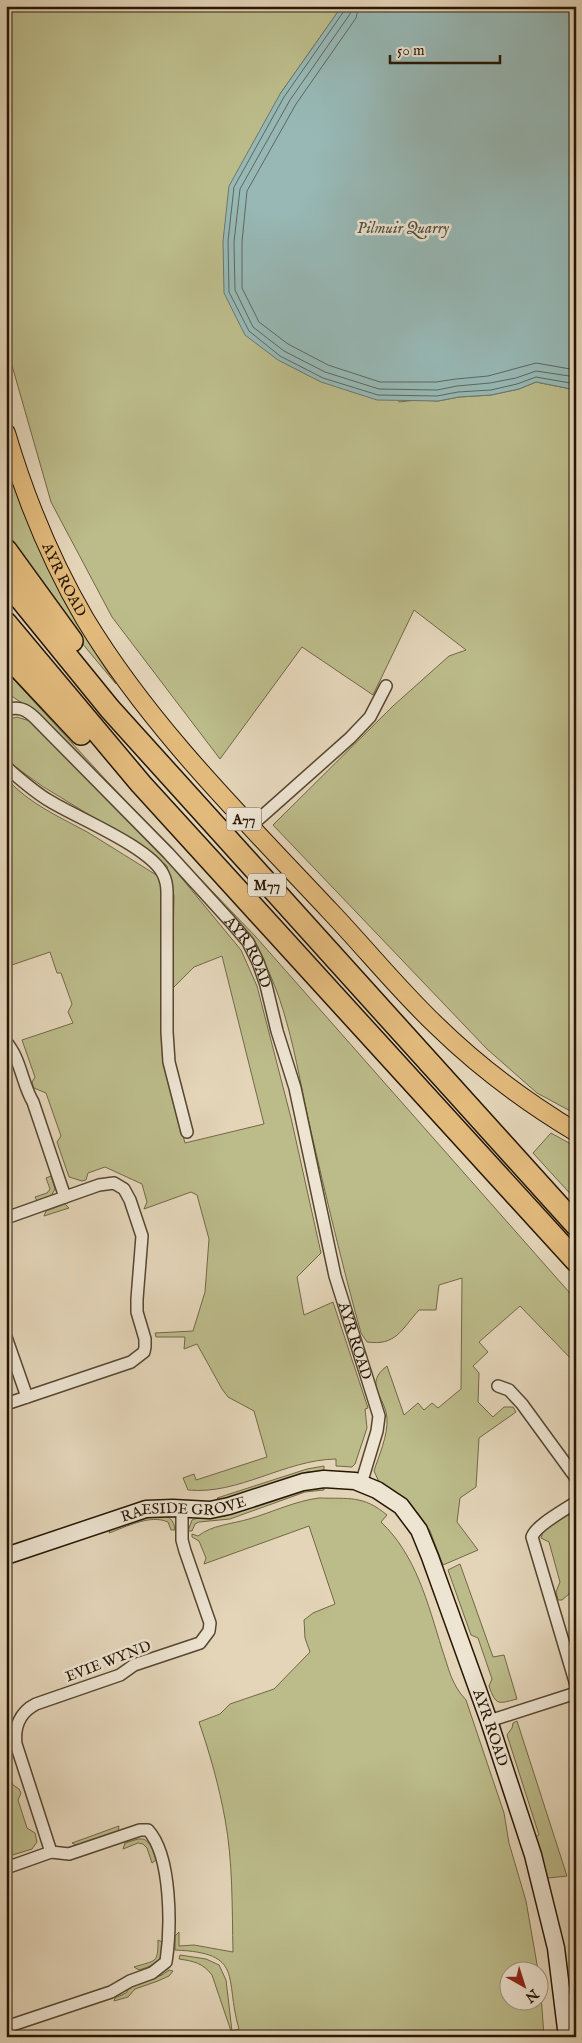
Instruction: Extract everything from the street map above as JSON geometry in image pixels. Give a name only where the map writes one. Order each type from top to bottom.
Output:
[{"type":"highway","points":[[6,550],[105,684],[407,1022],[456,1079],[536,1182]]},
{"type":"highway","name":"M77","points":[[6,581],[110,709],[576,1225]]},
{"type":"highway","name":"M77","points":[[6,623],[142,784],[576,1261]]},
{"type":"highway","name":"M77","points":[[6,654],[93,747],[243,897]]},
{"type":"main road","name":"AYR ROAD","points":[[6,432],[16,467],[43,536],[85,618],[126,680],[156,720],[250,825],[436,1025],[506,1085],[576,1132]]},
{"type":"street","points":[[250,825],[350,738],[370,717],[386,686]]},
{"type":"street","name":"AYR ROAD","points":[[6,710],[14,708],[23,709],[35,718],[224,914],[248,942],[258,962],[295,1088],[335,1276],[379,1416],[377,1431],[361,1484],[377,1490],[401,1506],[419,1530],[430,1557],[489,1721],[533,1855],[556,1948],[567,2037]]},
{"type":"street","points":[[6,767],[34,791],[129,845],[157,865],[163,872],[167,892],[167,1032],[169,1062],[187,1132]]},
{"type":"street","points":[[6,1042],[14,1053],[28,1094],[34,1102],[65,1197]]},
{"type":"street","points":[[6,1218],[99,1185],[114,1183],[124,1189],[130,1200],[142,1236],[137,1312],[145,1338],[144,1352],[131,1362],[6,1404]]},
{"type":"street","points":[[6,1337],[27,1397]]},
{"type":"street","points":[[498,1386],[509,1390],[522,1404],[576,1478]]},
{"type":"street","name":"RAESIDE GROVE","points":[[6,1556],[146,1509],[210,1510],[229,1506],[303,1482],[324,1478],[347,1480],[361,1484]]},
{"type":"street","points":[[576,1502],[544,1524],[533,1533],[532,1537],[576,1685]]},
{"type":"street","name":"EVIE WYND","points":[[51,1852],[16,1744],[15,1735],[18,1722],[27,1708],[120,1675],[134,1665],[200,1643],[204,1638],[209,1631],[210,1623],[182,1540],[182,1510]]},
{"type":"street","points":[[489,1721],[576,1692]]},
{"type":"street","points":[[6,1868],[51,1852],[69,1854],[140,1830],[148,1830],[153,1835],[169,1886],[166,1962],[152,1973],[130,1981],[111,1992],[6,2028]]},
{"type":"shaded area","points":[[6,6],[342,6],[280,94],[399,402],[416,400],[438,401],[459,397],[491,395],[519,389],[536,382],[571,389],[576,388],[576,1114],[537,1093],[487,1049],[273,825],[393,706],[449,656],[466,650],[414,610],[373,695],[302,647],[220,759],[112,617],[51,502],[11,362],[6,328]]},
{"type":"shaded area","points":[[6,460],[42,547],[68,603],[116,684],[61,618],[6,534]]},
{"type":"shaded area","points":[[6,671],[105,779],[256,937],[576,1300],[576,1364],[520,1306],[479,1342],[488,1352],[473,1366],[479,1373],[478,1402],[493,1417],[504,1407],[513,1407],[516,1412],[479,1438],[476,1487],[460,1498],[457,1522],[478,1550],[443,1565],[430,1531],[417,1512],[404,1499],[379,1482],[374,1471],[383,1445],[387,1425],[385,1410],[376,1385],[380,1372],[387,1366],[404,1415],[418,1403],[424,1410],[432,1403],[438,1408],[461,1389],[462,1278],[439,1285],[436,1310],[419,1310],[402,1330],[391,1339],[377,1343],[367,1342],[361,1333],[341,1256],[287,1023],[270,973],[258,950],[243,928],[36,713],[6,692]]},
{"type":"shaded area","points":[[17,717],[33,722],[165,858],[241,950],[257,986],[291,1118],[321,1253],[297,1277],[304,1315],[333,1302],[368,1408],[365,1409],[367,1428],[355,1464],[352,1467],[336,1466],[336,1459],[317,1461],[298,1465],[244,1483],[207,1490],[188,1490],[183,1478],[194,1474],[196,1480],[267,1457],[254,1411],[228,1397],[197,1344],[184,1349],[185,1337],[156,1337],[155,1333],[193,1331],[205,1292],[209,1239],[197,1195],[191,1192],[144,1209],[147,1202],[142,1184],[105,1167],[88,1173],[86,1180],[82,1181],[69,1177],[57,1142],[61,1136],[46,1093],[34,1088],[32,1082],[35,1077],[22,1040],[73,1023],[68,1012],[72,1004],[61,973],[57,973],[50,952],[6,967],[6,778],[35,803],[89,833],[158,876],[162,885],[164,1067],[185,1143],[264,1124],[222,956],[194,967],[172,989],[174,896],[167,866],[142,847],[42,786],[6,760],[6,720]]},
{"type":"shaded area","points":[[551,1133],[576,1147],[576,1200],[533,1153]]},
{"type":"shaded area","points":[[51,1176],[55,1189],[51,1196],[37,1201],[35,1197],[47,1193],[50,1189],[46,1178]]},
{"type":"shaded area","points":[[65,1204],[69,1208],[44,1216],[46,1211]]},
{"type":"shaded area","points":[[324,1466],[324,1471],[307,1472],[220,1501],[217,1498],[307,1469]]},
{"type":"shaded area","points":[[324,1486],[324,1490],[305,1492],[230,1519],[199,1522],[195,1524],[192,1531],[188,1531],[192,1520],[197,1518],[225,1516],[307,1489]]},
{"type":"shaded area","points":[[319,1498],[355,1499],[370,1504],[387,1515],[381,1522],[393,1535],[412,1565],[426,1598],[451,1676],[466,1700],[504,1813],[509,1843],[526,1901],[536,1960],[500,1960],[500,2010],[542,2010],[544,2037],[217,2037],[231,2031],[212,1975],[197,1963],[179,1959],[180,1955],[206,1959],[219,1965],[226,1980],[232,2031],[239,2029],[231,1982],[228,1971],[222,1963],[212,1956],[197,1952],[175,1950],[175,1936],[179,1932],[179,1946],[194,1945],[233,1952],[232,1885],[228,1835],[217,1782],[199,1722],[220,1714],[230,1704],[274,1689],[310,1652],[305,1638],[304,1620],[313,1613],[335,1604],[309,1526],[204,1564],[206,1558],[199,1541],[192,1537],[192,1534],[198,1536],[216,1527],[249,1519]]},
{"type":"shaded area","points":[[160,1514],[166,1516],[174,1523],[175,1530],[171,1530],[168,1522],[146,1520],[109,1533],[111,1528],[140,1518]]},
{"type":"shaded area","points":[[566,1515],[576,1516],[576,1588],[562,1600],[558,1600],[556,1592],[560,1582],[549,1542],[541,1538],[544,1529]]},
{"type":"shaded area","points":[[460,1564],[493,1657],[504,1655],[517,1699],[498,1702],[491,1693],[489,1686],[492,1679],[478,1638],[471,1635],[448,1570]]},
{"type":"shaded area","points":[[517,1721],[567,1876],[548,1878],[535,1837],[539,1835],[507,1735],[513,1723]]},
{"type":"shaded area","points":[[6,1766],[13,1785],[21,1793],[18,1800],[27,1828],[35,1833],[37,1842],[32,1849],[6,1857]]},
{"type":"shaded area","points":[[119,1826],[118,1832],[78,1846],[72,1843]]},
{"type":"shaded area","points":[[144,1839],[151,1845],[156,1860],[152,1863],[147,1848],[143,1844],[138,1843],[123,1849],[125,1843]]},
{"type":"shaded area","points":[[158,1940],[162,1942],[161,1955],[158,1962],[139,1970],[134,1967],[154,1960],[157,1953]]},
{"type":"shaded area","points":[[169,1970],[173,1971],[169,1976],[135,1989],[128,1997],[114,2001],[115,1998],[126,1993],[131,1986],[162,1975]]},
{"type":"water","name":"Pilmuir Quarry","points":[[342,6],[576,6],[576,388],[571,389],[536,382],[519,389],[491,395],[459,397],[438,401],[377,400],[321,382],[278,360],[245,335],[224,293],[223,241],[229,186],[280,94]]}]
